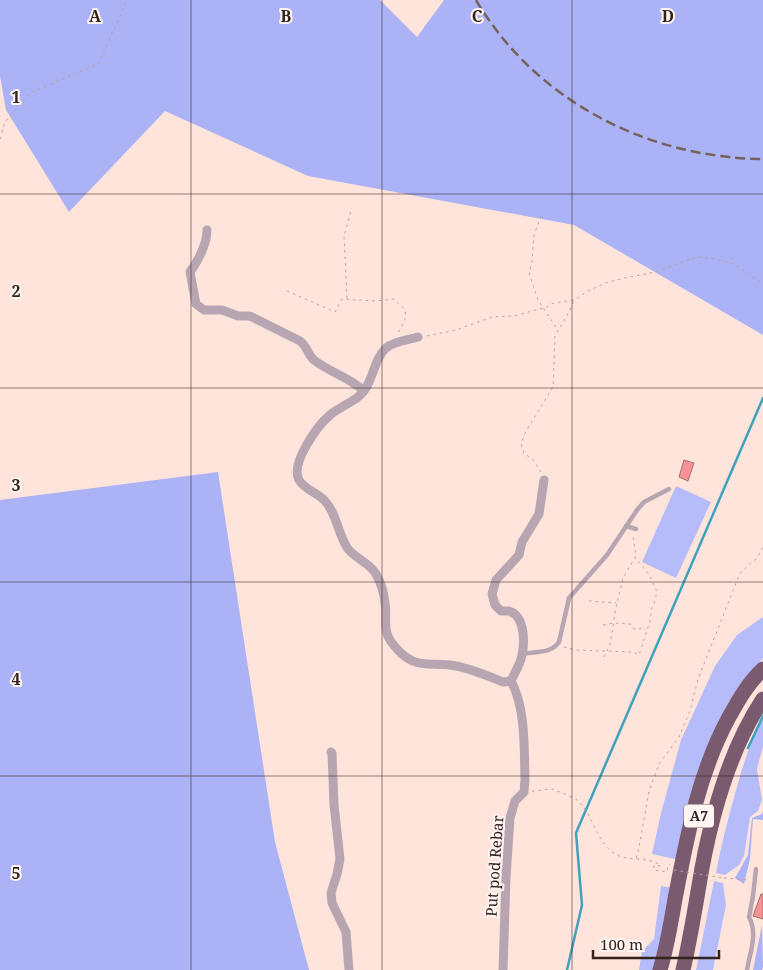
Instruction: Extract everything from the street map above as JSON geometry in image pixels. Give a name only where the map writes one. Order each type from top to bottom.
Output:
[{"type":"highway","points":[[660,970],[689,829],[704,774],[721,733],[740,698],[750,682],[763,669]]},
{"type":"highway","name":"A7","points":[[668,970],[705,793],[728,734],[763,674]]},
{"type":"highway","name":"A7","points":[[683,970],[713,815],[723,782],[746,729],[763,699]]},
{"type":"highway","points":[[689,970],[714,838],[743,746],[746,729]]},
{"type":"street","points":[[207,230],[207,236],[196,265],[190,272],[196,304],[204,310],[222,310],[238,316],[250,316],[300,341],[306,346],[313,359],[357,384],[364,391]]},
{"type":"street","points":[[418,337],[387,347],[378,360],[371,381],[364,391],[331,414],[319,425],[296,468],[298,479],[303,486],[325,500],[342,539],[350,551],[375,572],[381,585],[386,605],[386,632],[397,649],[412,661],[425,665],[454,665],[503,682],[511,681]]},
{"type":"street","points":[[511,681],[524,645],[520,624],[516,615],[509,611],[501,612],[495,605],[492,594],[496,580],[518,555],[522,542],[539,514],[544,480]]},
{"type":"street","points":[[511,681],[515,688],[521,716],[524,792]]},
{"type":"street","points":[[331,752],[340,859],[338,874],[331,893],[332,903],[346,932],[349,970]]},
{"type":"street","name":"Put pod Rebar","points":[[503,970],[510,818],[514,801],[524,792]]},
{"type":"lane","points":[[522,654],[546,651],[558,644],[569,598],[607,555],[633,515],[644,502],[668,489]]},
{"type":"lane","points":[[626,526],[634,528]]},
{"type":"lane","points":[[747,970],[753,943],[752,923],[748,917],[756,869]]},
{"type":"path","points":[[0,139],[5,122],[30,93],[98,64],[126,0]]},
{"type":"path","points":[[347,300],[344,236],[352,208]]},
{"type":"path","points":[[541,216],[534,235],[532,262],[529,273],[538,300],[558,330]]},
{"type":"path","points":[[418,337],[456,330],[492,317],[514,316],[544,308],[550,304],[574,300],[605,283],[652,273],[697,258],[714,259],[734,264],[763,284]]},
{"type":"path","points":[[287,291],[335,312],[342,299],[376,301],[394,299],[405,309],[407,317],[392,345]]},
{"type":"path","points":[[544,480],[534,461],[524,453],[520,444],[525,432],[553,387],[555,336],[574,300]]},
{"type":"path","points":[[604,657],[610,645],[623,578],[635,557],[634,528]]},
{"type":"path","points":[[636,858],[649,791],[656,773],[664,755],[679,737],[690,711],[698,678],[740,573],[757,558],[763,547]]},
{"type":"path","points":[[558,644],[575,650],[633,652],[640,655],[658,592],[650,576],[635,557]]},
{"type":"path","points":[[590,602],[617,603]]},
{"type":"path","points":[[603,626],[614,623],[632,625],[634,629],[642,628],[647,630]]},
{"type":"path","points":[[524,792],[553,789],[576,799],[599,839],[608,848],[617,855],[627,858],[656,862],[660,865],[659,867],[654,866],[654,870],[667,872],[668,865],[672,865],[670,874]]},
{"type":"path","points":[[673,877],[674,870],[755,881]]},
{"type":"shaded area","points":[[0,0],[380,0],[417,37],[444,0],[763,0],[763,335],[574,225],[308,176],[165,111],[69,212],[6,110],[0,76]]},
{"type":"shaded area","points":[[218,472],[275,842],[309,970],[0,970],[0,500]]},
{"type":"shaded area","points":[[676,486],[711,502],[676,578],[642,562]]},
{"type":"shaded area","points":[[763,617],[763,658],[747,679],[679,860],[652,854],[681,740],[715,666],[737,635]]},
{"type":"shaded area","points":[[763,719],[763,746],[757,769],[762,800],[758,811],[750,817],[744,856],[739,865],[725,875],[716,873],[740,776],[752,740]]},
{"type":"shaded area","points":[[763,810],[763,820],[753,819],[750,859],[744,884],[735,878],[748,855],[752,818],[762,814]]},
{"type":"shaded area","points":[[714,881],[723,883],[726,905],[713,970],[696,970]]},
{"type":"shaded area","points":[[661,886],[674,888],[657,970],[639,970],[642,951],[654,939]]},
{"type":"shaded area","points":[[762,925],[763,967],[762,970],[753,970]]},
{"type":"building","points":[[684,460],[694,463],[688,481],[679,477]]},
{"type":"building","points":[[761,894],[763,894],[763,919],[753,916]]},
{"type":"waterway","points":[[567,970],[582,905],[576,833],[763,398]]},
{"type":"waterway","points":[[748,748],[763,716]]},
{"type":"railway","points":[[476,0],[501,36],[529,67],[562,94],[598,117],[637,135],[678,148],[720,156],[763,159]]}]
